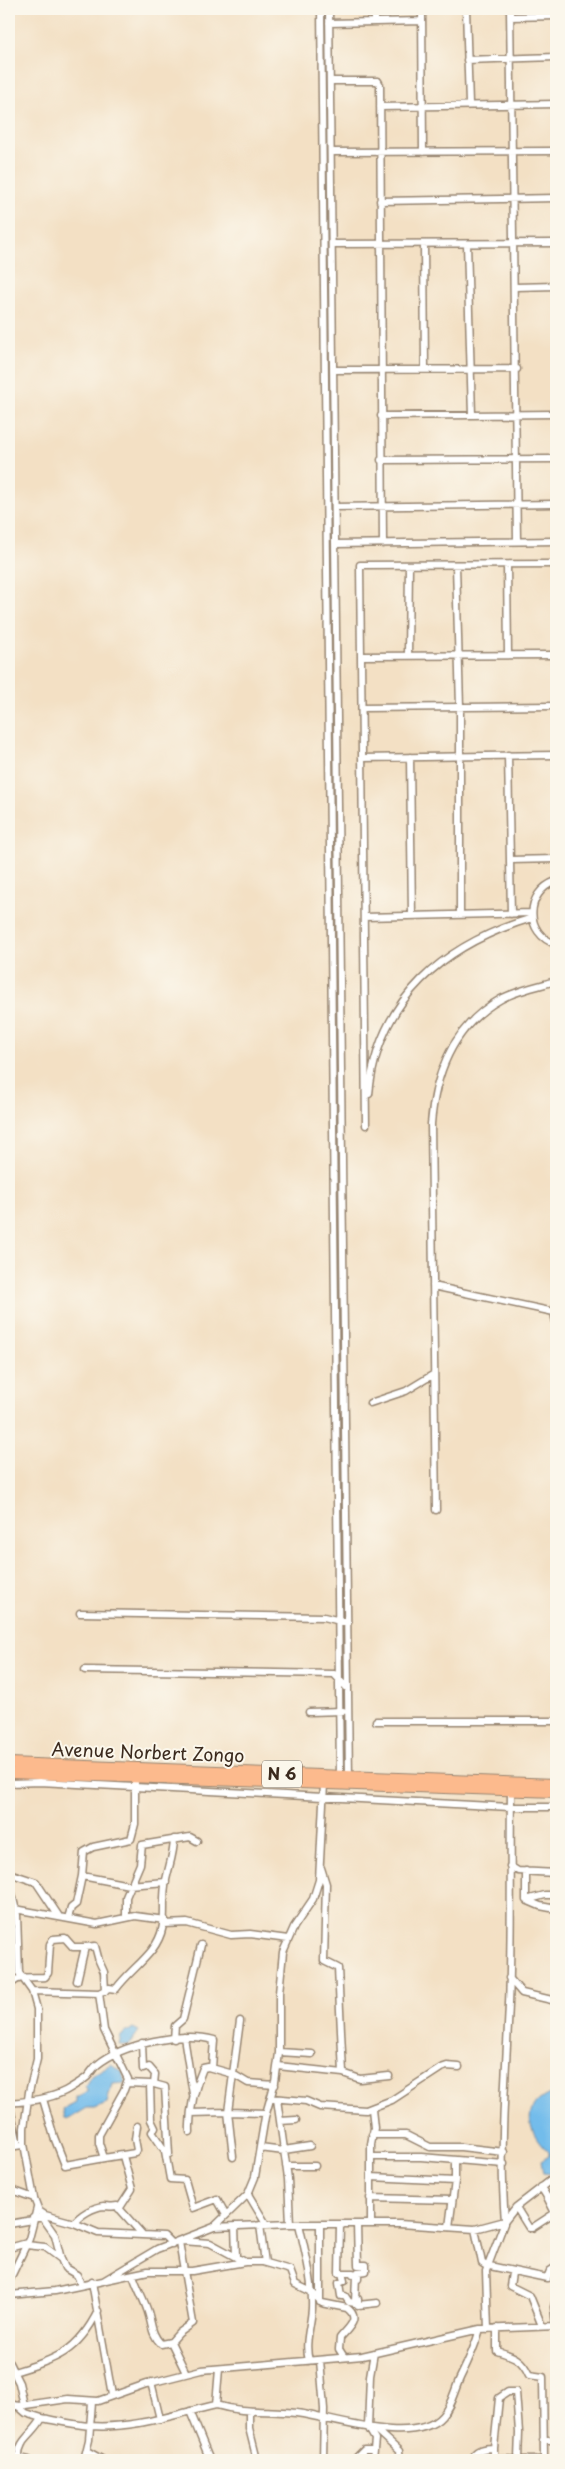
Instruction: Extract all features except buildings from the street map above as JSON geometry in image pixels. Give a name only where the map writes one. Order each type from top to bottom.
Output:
[{"type":"main road","name":"Avenue Norbert Zongo","points":[[9,1763],[510,1792],[556,1792]]},
{"type":"main road","name":"Avenue Norbert Zongo","points":[[9,1773],[135,1783],[324,1784],[345,1781],[556,1784]]},
{"type":"street","points":[[321,9],[338,1619],[340,1711],[345,1781]]},
{"type":"street","points":[[329,9],[349,1710],[345,1781]]},
{"type":"street","points":[[375,9],[376,22]]},
{"type":"street","points":[[422,9],[423,152]]},
{"type":"street","points":[[466,9],[469,104]]},
{"type":"street","points":[[510,9],[517,369],[517,541]]},
{"type":"street","points":[[510,17],[556,16]]},
{"type":"street","points":[[329,22],[422,21]]},
{"type":"street","points":[[467,60],[556,57]]},
{"type":"street","points":[[330,81],[378,82],[380,85],[383,544]]},
{"type":"street","points":[[380,107],[556,104]]},
{"type":"street","points":[[331,152],[556,150]]},
{"type":"street","points":[[380,201],[556,198]]},
{"type":"street","points":[[332,244],[556,243]]},
{"type":"street","points":[[424,244],[425,369]]},
{"type":"street","points":[[467,244],[472,415]]},
{"type":"street","points":[[515,288],[556,286]]},
{"type":"street","points":[[333,370],[517,369]]},
{"type":"street","points":[[382,416],[556,414]]},
{"type":"street","points":[[382,460],[556,459]]},
{"type":"street","points":[[335,507],[556,504]]},
{"type":"street","points":[[335,544],[556,541]]},
{"type":"street","points":[[532,916],[471,941],[444,959],[408,995],[395,1013],[379,1046],[372,1069],[366,1125],[360,565],[556,564]]},
{"type":"street","points":[[408,565],[408,656]]},
{"type":"street","points":[[456,565],[460,707],[460,915]]},
{"type":"street","points":[[507,565],[508,655]]},
{"type":"street","points":[[361,656],[556,655]]},
{"type":"street","points":[[362,708],[556,706]]},
{"type":"street","points":[[508,755],[511,914]]},
{"type":"street","points":[[362,758],[556,756]]},
{"type":"street","points":[[410,757],[412,916]]},
{"type":"street","points":[[510,860],[556,859]]},
{"type":"street","points":[[556,881],[546,885],[538,893],[533,902],[532,916],[542,936],[556,944]]},
{"type":"street","points":[[364,917],[511,914],[532,916]]},
{"type":"street","points":[[436,1510],[431,1124],[433,1099],[439,1073],[449,1051],[468,1024],[501,999],[556,981]]},
{"type":"street","points":[[433,1286],[555,1309],[556,1323]]},
{"type":"street","points":[[370,1403],[406,1391],[434,1374]]},
{"type":"street","points":[[80,1613],[338,1619],[348,1623]]},
{"type":"street","points":[[85,1670],[334,1674],[348,1689]]},
{"type":"street","points":[[310,1712],[349,1710]]},
{"type":"street","points":[[376,1721],[556,1721]]},
{"type":"street","points":[[9,1783],[135,1783],[510,1808],[556,1807]]},
{"type":"street","points":[[68,1918],[70,1908],[76,1904],[82,1876],[84,1852],[93,1847],[128,1841],[133,1837],[136,1824],[135,1783]]},
{"type":"street","points":[[290,2224],[286,2166],[280,2121],[274,2098],[279,2052],[280,1966],[288,1939],[313,1899],[321,1868],[324,1784]]},
{"type":"street","points":[[505,2221],[504,2070],[509,1978],[510,1792]]},
{"type":"street","points":[[126,1917],[126,1897],[129,1885],[140,1864],[142,1845],[190,1837],[197,1841]]},
{"type":"street","points":[[32,1991],[102,1992],[109,1988],[116,1990],[152,1950],[165,1922],[166,1882],[174,1839]]},
{"type":"street","points":[[510,1866],[518,1872],[556,1873]]},
{"type":"street","points":[[321,1868],[326,1884],[324,1961],[338,1968],[343,2073]]},
{"type":"street","points":[[526,1871],[526,1900]]},
{"type":"street","points":[[9,1873],[36,1882],[58,1915]]},
{"type":"street","points":[[82,1876],[129,1885],[166,1882]]},
{"type":"street","points":[[9,1882],[16,1912],[19,1969],[22,1978],[32,1991],[38,2013],[37,2059],[27,2101],[21,2145]]},
{"type":"street","points":[[526,1900],[545,1895],[556,1895]]},
{"type":"street","points":[[526,1900],[540,1906],[556,1909]]},
{"type":"street","points":[[9,1915],[16,1912],[58,1915],[97,1924],[126,1917],[149,1917],[165,1922],[187,1923],[231,1935],[250,1934],[288,1939]]},
{"type":"street","points":[[9,1987],[13,1981],[22,1978],[44,1977],[47,1974],[50,1944],[53,1939],[62,1937],[68,1939],[74,1947],[93,1945],[96,1948],[98,1961],[104,1972],[101,2019],[115,2054],[126,2073],[127,2083],[99,2135],[99,2143],[104,2158]]},
{"type":"street","points":[[174,2039],[175,2025],[182,2019],[201,1946]]},
{"type":"street","points":[[77,1981],[85,1947]]},
{"type":"street","points":[[509,1978],[522,1993],[556,2001]]},
{"type":"street","points":[[232,2157],[228,2112],[240,2021]]},
{"type":"street","points":[[184,2037],[193,2094],[190,2132]]},
{"type":"street","points":[[81,2284],[77,2275],[66,2268],[61,2259],[55,2235],[40,2213],[34,2198],[9,2103],[43,2099],[65,2091],[86,2078],[96,2065],[115,2054],[142,2043],[184,2037],[214,2040],[212,2068]]},
{"type":"street","points":[[142,2043],[144,2069],[149,2067],[155,2074],[154,2084],[165,2087],[168,2168]]},
{"type":"street","points":[[279,2052],[312,2054]]},
{"type":"street","points":[[278,2066],[343,2073],[360,2079],[389,2076]]},
{"type":"street","points":[[274,2098],[306,2101],[320,2107],[360,2110],[372,2108],[392,2100],[441,2068],[447,2066],[459,2067]]},
{"type":"street","points":[[193,2094],[203,2068],[212,2068],[233,2074],[248,2083],[275,2086]]},
{"type":"street","points":[[127,2083],[150,2084],[151,2120],[155,2128],[152,2132],[162,2146],[171,2180],[185,2180],[194,2208],[217,2199],[226,2215]]},
{"type":"street","points":[[214,2227],[248,2194],[255,2177],[266,2113],[274,2098]]},
{"type":"street","points":[[43,2099],[54,2137],[65,2165],[133,2154],[137,2150],[135,2139],[137,2126]]},
{"type":"street","points":[[370,2224],[372,2108]]},
{"type":"street","points":[[191,2113],[266,2113]]},
{"type":"street","points":[[280,2121],[296,2120]]},
{"type":"street","points":[[372,2135],[406,2135],[430,2147],[461,2147],[504,2152]]},
{"type":"street","points":[[9,2147],[21,2145]]},
{"type":"street","points":[[260,2148],[284,2151],[310,2146]]},
{"type":"street","points":[[119,2209],[132,2189],[123,2156]]},
{"type":"street","points":[[371,2157],[504,2164]]},
{"type":"street","points":[[450,2227],[455,2181],[455,2160]]},
{"type":"street","points":[[286,2166],[315,2166]]},
{"type":"street","points":[[488,2329],[486,2271],[505,2221],[516,2207],[556,2176]]},
{"type":"street","points":[[371,2177],[455,2181]]},
{"type":"street","points":[[516,2207],[529,2228],[555,2213],[541,2187]]},
{"type":"street","points":[[9,2189],[34,2198]]},
{"type":"street","points":[[248,2194],[263,2225],[265,2263]]},
{"type":"street","points":[[547,2197],[556,2198]]},
{"type":"street","points":[[370,2198],[452,2200]]},
{"type":"street","points":[[74,2223],[78,2218],[91,2210],[104,2206],[117,2206],[142,2234]]},
{"type":"street","points":[[9,2224],[33,2219],[40,2213]]},
{"type":"street","points":[[9,2281],[27,2244],[33,2219],[40,2213]]},
{"type":"street","points":[[40,2213],[105,2235],[142,2234],[164,2236],[177,2242],[210,2243],[244,2262]]},
{"type":"street","points":[[103,2281],[128,2264],[214,2227],[290,2224],[370,2224],[475,2229],[505,2221]]},
{"type":"street","points":[[299,2224],[312,2292],[312,2310],[306,2346],[309,2361]]},
{"type":"street","points":[[320,2224],[320,2302]]},
{"type":"street","points":[[342,2273],[344,2281],[339,2283],[341,2296],[345,2296],[349,2302],[355,2303],[356,2276],[352,2275],[352,2273],[342,2273],[339,2274],[340,2225],[348,2224]]},
{"type":"street","points":[[357,2224],[358,2266],[366,2265],[366,2271],[358,2272],[358,2305],[377,2303]]},
{"type":"street","points":[[235,2226],[236,2256]]},
{"type":"street","points":[[475,2229],[482,2263],[488,2266],[547,2278],[550,2271],[556,2267]]},
{"type":"street","points":[[133,2275],[139,2295],[148,2311],[154,2336],[161,2344],[171,2342],[193,2322],[177,2242]]},
{"type":"street","points":[[9,2248],[27,2244],[41,2245],[61,2259]]},
{"type":"street","points":[[9,2295],[55,2291],[148,2271],[183,2271],[244,2262],[265,2263],[290,2270],[296,2284],[312,2292],[320,2302],[342,2306],[352,2311],[353,2324],[340,2338],[339,2349],[344,2357]]},
{"type":"street","points":[[512,2272],[510,2286],[530,2296],[542,2326]]},
{"type":"street","points":[[92,2282],[112,2395]]},
{"type":"street","points":[[16,2405],[68,2399],[92,2402],[151,2382],[186,2374],[374,2354],[480,2329],[556,2326],[554,2307],[556,2299]]},
{"type":"street","points":[[14,2372],[49,2361],[72,2347],[86,2334],[98,2311]]},
{"type":"street","points":[[496,2328],[498,2351],[514,2356],[523,2362],[529,2375],[543,2377],[543,2440],[546,2460],[533,2460],[515,2460],[494,2460],[499,2398],[508,2392],[516,2392],[519,2432],[515,2460]]},
{"type":"street","points":[[376,2430],[424,2427],[439,2419],[449,2406],[475,2349],[480,2329]]},
{"type":"street","points":[[171,2342],[186,2374]]},
{"type":"street","points":[[373,2460],[375,2439],[368,2427],[370,2376],[374,2354]]},
{"type":"street","points":[[320,2360],[324,2419],[324,2460]]},
{"type":"street","points":[[9,2363],[14,2372],[16,2405],[9,2421]]},
{"type":"street","points":[[216,2405],[219,2369]]},
{"type":"street","points":[[151,2382],[160,2419]]},
{"type":"street","points":[[84,2460],[91,2426],[92,2402]]},
{"type":"street","points":[[16,2405],[30,2414],[42,2418],[91,2426],[125,2425],[160,2419],[216,2405],[249,2412],[288,2413],[376,2430],[399,2451],[400,2460]]},
{"type":"street","points":[[190,2411],[210,2460]]},
{"type":"street","points":[[249,2412],[250,2428],[257,2460]]},
{"type":"street","points":[[20,2459],[20,2446],[38,2427],[42,2418]]},
{"type":"street","points":[[543,2440],[556,2440]]},
{"type":"street","points":[[471,2460],[478,2450],[494,2448]]},
{"type":"street","points":[[354,2460],[364,2450],[374,2450]]},
{"type":"street","points":[[87,2451],[103,2460]]},
{"type":"street","points":[[9,2455],[29,2460]]},
{"type":"water","points":[[133,2028],[139,2031],[129,2045],[119,2045],[121,2036]]},
{"type":"water","points":[[111,2064],[122,2071],[125,2083],[112,2084],[107,2103],[94,2108],[87,2108],[69,2119],[65,2118],[63,2109],[76,2103],[76,2097],[88,2091],[85,2086],[91,2076]]},
{"type":"water","points":[[555,2092],[556,2171],[553,2174],[543,2173],[541,2161],[549,2156],[549,2152],[535,2135],[530,2119],[536,2103]]}]
